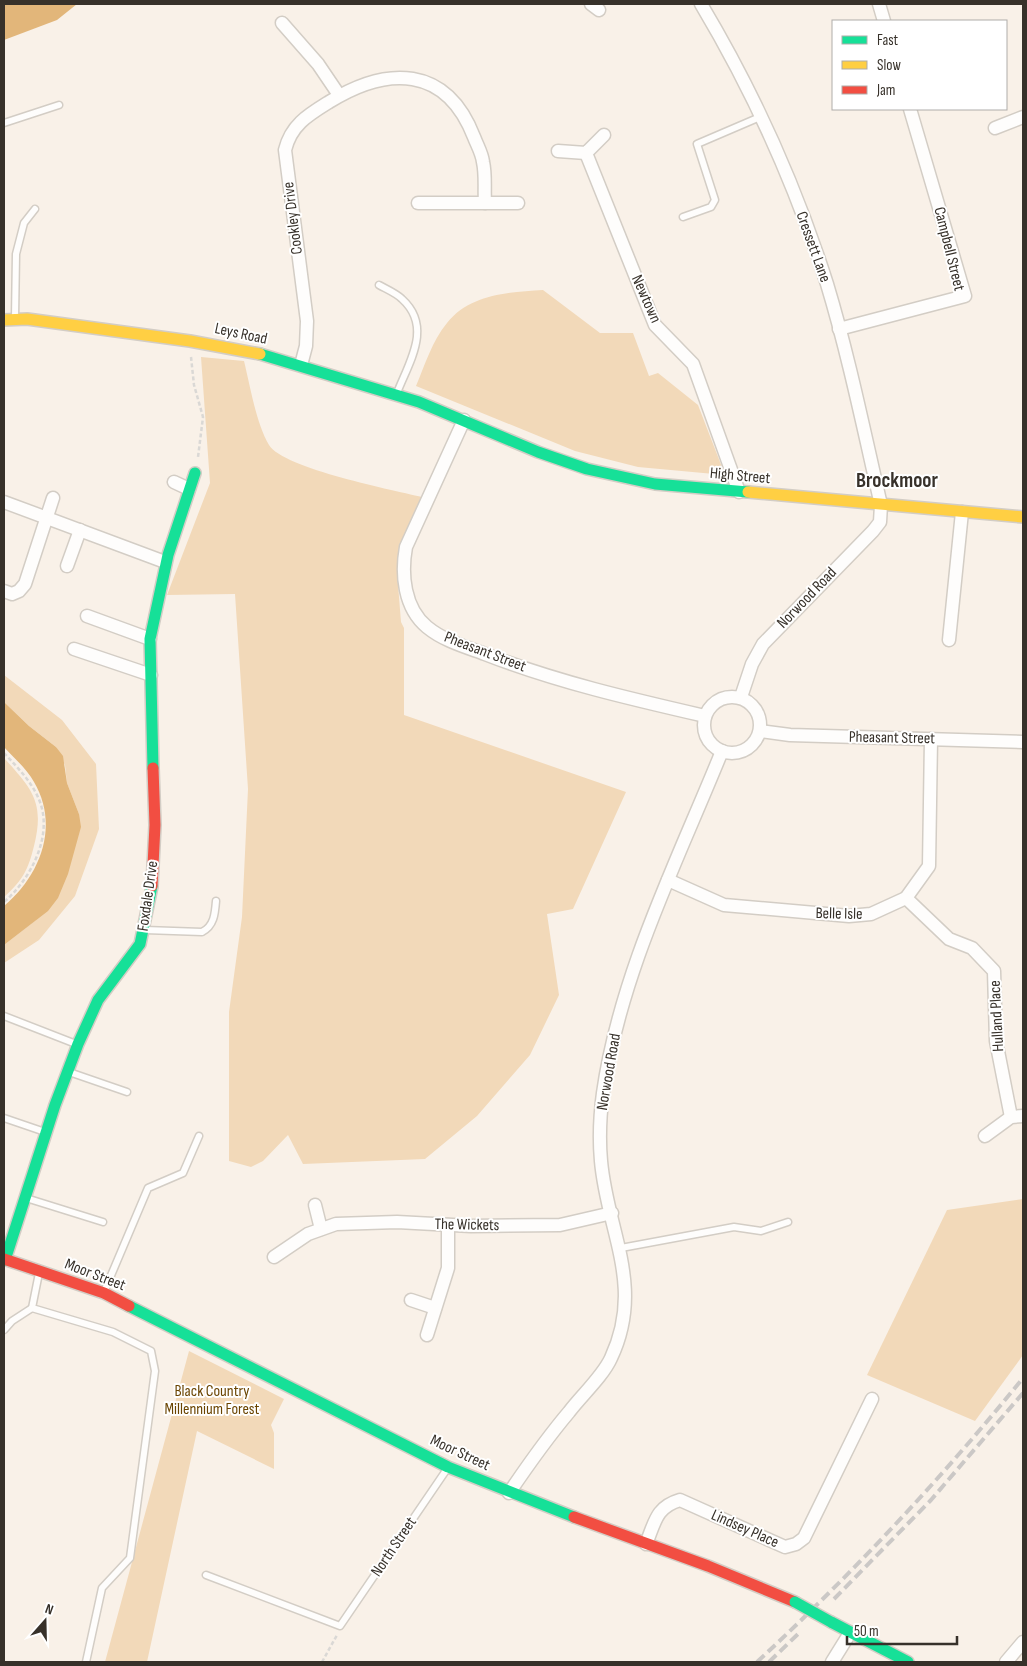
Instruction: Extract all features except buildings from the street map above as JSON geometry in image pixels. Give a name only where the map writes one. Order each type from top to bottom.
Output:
[{"type":"street","name":"Cressett Lane","points":[[702,4],[729,51],[787,176],[826,284],[839,328],[881,505]]},
{"type":"street","points":[[879,4],[884,20]]},
{"type":"street","points":[[282,23],[318,64],[339,95]]},
{"type":"street","name":"Cookley Drive","points":[[301,365],[306,346],[308,320],[285,150],[288,138],[305,117],[339,95],[362,84],[384,78],[419,79],[436,85],[451,98],[468,122],[483,162],[485,203]]},
{"type":"street","name":"Campbell Street","points":[[839,328],[965,296],[910,110]]},
{"type":"street","points":[[995,128],[1023,117]]},
{"type":"street","points":[[558,152],[586,153],[604,135]]},
{"type":"street","name":"Newtown","points":[[586,153],[655,325],[692,364],[739,492]]},
{"type":"street","points":[[418,203],[518,203]]},
{"type":"street","name":"Leys Road","points":[[9,320],[27,319],[239,349],[301,365],[397,394],[464,420]]},
{"type":"street","name":"High Street","points":[[464,420],[538,452],[587,469],[655,484],[1023,517]]},
{"type":"street","name":"Pheasant Street","points":[[464,420],[406,547],[402,567],[404,584],[416,614],[426,627],[446,640],[509,663],[613,696],[705,716]]},
{"type":"street","name":"Foxdale Drive","points":[[4,1260],[46,1132],[78,1044],[98,1000],[140,944],[144,930],[153,881],[155,826],[150,639],[164,562],[195,473]]},
{"type":"street","points":[[174,482],[189,489]]},
{"type":"street","points":[[4,592],[12,594],[20,591],[25,584],[53,498]]},
{"type":"street","points":[[4,502],[164,562]]},
{"type":"street","name":"Norwood Road","points":[[741,697],[752,664],[762,644],[873,531],[880,522],[881,505]]},
{"type":"street","points":[[949,640],[962,512]]},
{"type":"street","points":[[67,566],[80,530]]},
{"type":"street","points":[[87,616],[150,639]]},
{"type":"street","points":[[74,648],[151,675]]},
{"type":"street","points":[[728,696],[741,697],[752,704],[757,711],[760,731],[754,743],[746,750],[731,753],[722,751],[711,744],[705,734],[705,716],[711,705],[720,699],[728,696]]},
{"type":"street","name":"Pheasant Street","points":[[760,731],[790,735],[1023,742]]},
{"type":"street","name":"Belle Isle","points":[[668,880],[724,904],[840,915],[871,914],[906,898],[929,866],[931,739]]},
{"type":"street","name":"Norwood Road","points":[[509,1493],[544,1443],[610,1359],[622,1326],[625,1294],[620,1248],[601,1162],[603,1092],[621,1003],[668,880],[722,751]]},
{"type":"street","name":"Hulland Place","points":[[906,898],[949,939],[972,948],[994,971],[996,1041],[1008,1109],[1017,1116],[984,1136]]},
{"type":"street","points":[[316,1205],[322,1229]]},
{"type":"street","name":"The Wickets","points":[[274,1257],[308,1234],[336,1224],[389,1222],[448,1225],[560,1225],[612,1213]]},
{"type":"street","points":[[427,1335],[448,1268],[448,1225]]},
{"type":"street","name":"Moor Street","points":[[4,1260],[104,1293],[448,1467],[509,1493],[756,1585],[795,1602],[850,1633],[908,1662]]},
{"type":"street","points":[[411,1300],[435,1308]]},
{"type":"street","name":"Lindsey Place","points":[[646,1544],[661,1510],[668,1504],[680,1500],[785,1547],[796,1544],[804,1538],[872,1399]]},
{"type":"street","points":[[832,1662],[850,1633]]},
{"type":"street","points":[[1006,1662],[1023,1642]]},
{"type":"lane","points":[[4,122],[58,105]]},
{"type":"lane","points":[[683,217],[711,207],[715,200],[697,144],[760,117]]},
{"type":"lane","points":[[9,320],[16,254],[24,224],[36,208]]},
{"type":"lane","points":[[379,285],[403,299],[419,330],[418,340],[397,394]]},
{"type":"lane","points":[[144,930],[202,932],[208,930],[215,918],[216,901]]},
{"type":"lane","points":[[4,1016],[78,1044]]},
{"type":"lane","points":[[67,1071],[128,1092]]},
{"type":"lane","points":[[4,1118],[46,1132]]},
{"type":"lane","points":[[104,1293],[148,1188],[183,1173],[199,1136]]},
{"type":"lane","points":[[25,1198],[103,1222]]},
{"type":"lane","points":[[620,1248],[734,1227],[761,1231],[788,1222]]},
{"type":"lane","points":[[4,1330],[12,1321],[32,1308],[40,1272]]},
{"type":"lane","points":[[32,1308],[113,1332],[151,1351],[155,1371],[130,1558],[102,1588],[86,1662]]},
{"type":"lane","name":"North Street","points":[[340,1626],[448,1467]]},
{"type":"lane","points":[[206,1575],[340,1626]]},
{"type":"path","points":[[195,342],[194,385],[203,417],[195,473]]},
{"type":"path","points":[[4,753],[32,785],[41,804],[43,820],[42,834],[30,872],[21,886],[4,902]]},
{"type":"path","points":[[322,1662],[335,1641],[340,1626]]},
{"type":"green space","points":[[543,290],[600,333],[633,333],[649,376],[658,373],[698,405],[725,475],[638,467],[575,451],[416,386],[437,337],[456,313],[479,300],[491,296]]},
{"type":"green space","points":[[201,357],[244,361],[260,426],[269,445],[279,454],[295,462],[341,478],[426,498],[399,548],[397,572],[401,622],[404,628],[404,715],[626,792],[573,909],[547,914],[559,995],[530,1055],[477,1116],[425,1159],[303,1164],[288,1135],[263,1161],[251,1167],[229,1161],[229,1012],[242,917],[248,789],[235,594],[167,595],[210,483]]},
{"type":"green space","points":[[4,675],[62,720],[96,764],[99,829],[75,896],[39,940],[4,963],[4,945],[36,920],[79,814],[67,783],[65,765],[56,747],[29,726],[4,702]]},
{"type":"green space","points":[[4,758],[29,788],[37,807],[38,818],[34,846],[27,868],[20,880],[4,897]]},
{"type":"green space","points":[[1023,1199],[1023,1355],[975,1421],[867,1375],[947,1210]]},
{"type":"green space","name":"Black Country Millennium Forest","points":[[189,1351],[284,1399],[271,1425],[274,1433],[274,1469],[197,1431],[147,1662],[105,1662]]},
{"type":"shaded area","points":[[4,4],[77,4],[57,20],[4,40]]},
{"type":"shaded area","points":[[4,702],[29,726],[56,747],[63,756],[67,783],[79,814],[81,827],[68,874],[58,898],[48,911],[4,945],[4,906],[28,880],[36,865],[45,833],[45,816],[42,799],[34,782],[24,768],[4,747]]},
{"type":"railway","points":[[757,1662],[827,1595],[895,1525],[960,1453],[1023,1378]]},
{"type":"railway","points":[[834,1599],[931,1500],[1023,1393]]},
{"type":"railway","points":[[769,1662],[798,1634]]},
{"type":"traffic: fast","points":[[260,354],[419,402],[538,452],[587,469],[655,484],[748,492]]},
{"type":"traffic: fast","points":[[153,768],[150,639],[168,555],[195,473]]},
{"type":"traffic: fast","points":[[5,1260],[55,1105],[78,1044],[98,1000],[140,944],[152,886]]},
{"type":"traffic: fast","points":[[129,1306],[448,1467],[574,1517]]},
{"type":"traffic: fast","points":[[795,1602],[831,1622]]},
{"type":"traffic: fast","points":[[831,1622],[908,1662]]},
{"type":"traffic: slow","points":[[4,320],[27,319],[190,341],[260,354]]},
{"type":"traffic: slow","points":[[748,492],[1023,517]]},
{"type":"traffic: jam","points":[[152,886],[155,825],[153,768]]},
{"type":"traffic: jam","points":[[4,1259],[104,1293],[129,1306]]},
{"type":"traffic: jam","points":[[574,1517],[708,1566],[795,1602]]},
{"type":"district","name":"Brockmoor","points":[[897,480]]}]
